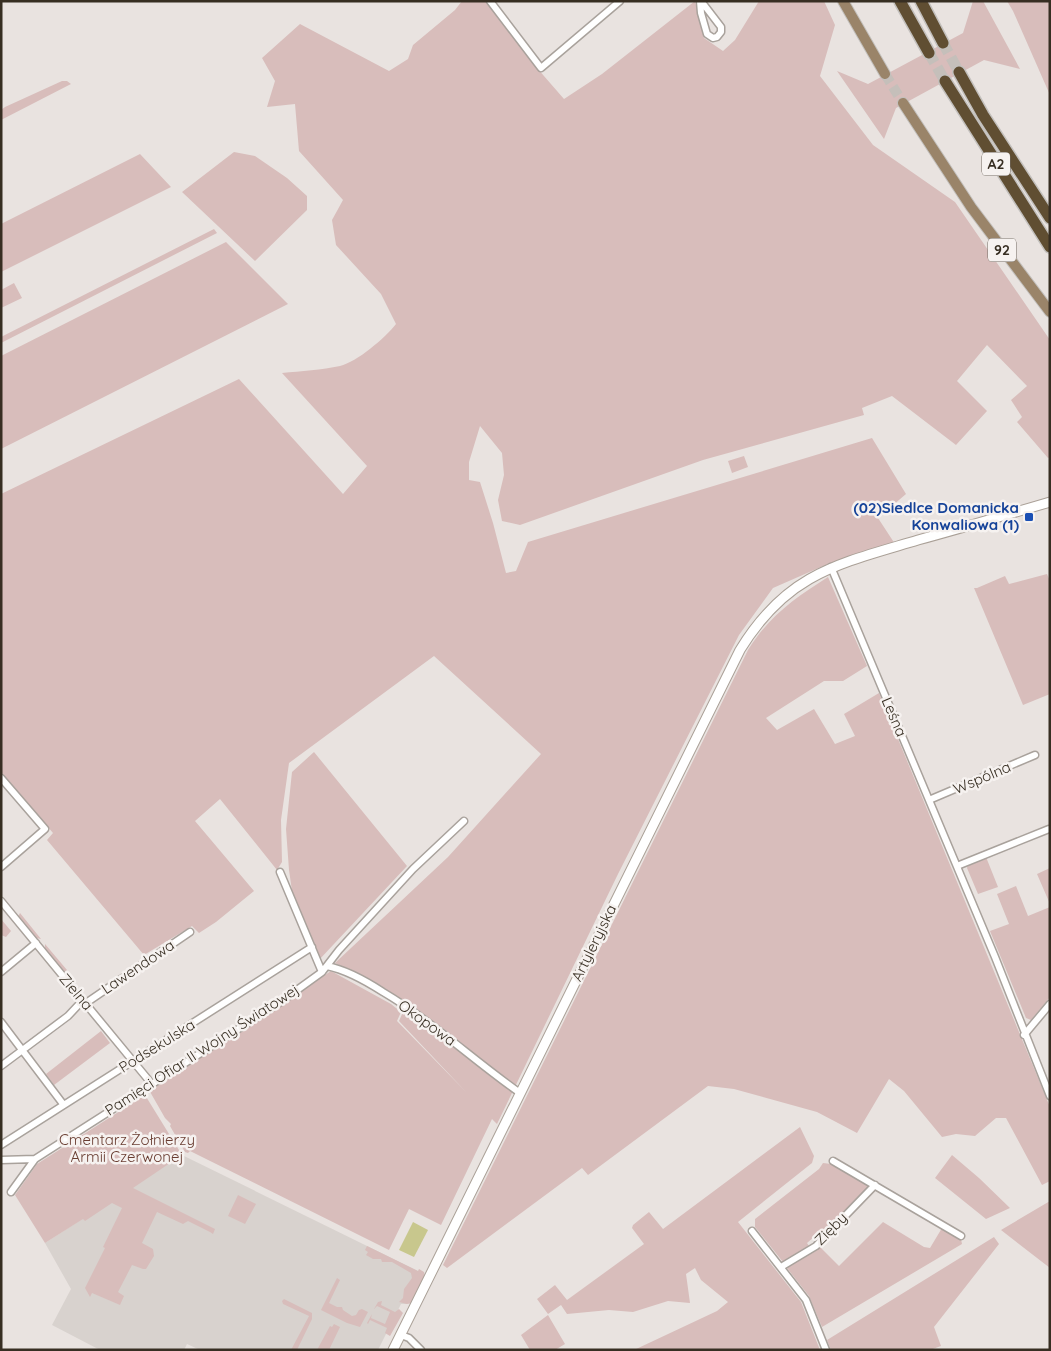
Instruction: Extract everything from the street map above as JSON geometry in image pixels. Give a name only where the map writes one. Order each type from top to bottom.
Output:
[{"type":"highway","points":[[900,1],[929,53]]},
{"type":"highway","points":[[921,1],[943,43]]},
{"type":"highway","name":"A2","points":[[959,72],[983,116],[1050,218]]},
{"type":"highway","name":"A2","points":[[944,81],[1050,247]]},
{"type":"main road","points":[[843,1],[885,74]]},
{"type":"main road","name":"92","points":[[903,103],[975,213],[1050,312]]},
{"type":"street","points":[[490,1],[541,68],[620,1]]},
{"type":"street","points":[[701,1],[721,27],[721,32],[717,37],[713,38],[707,34],[701,1]]},
{"type":"street","name":"Artyleryjska","points":[[394,1350],[740,650],[755,627],[795,587],[831,567],[1050,502]]},
{"type":"street","name":"Leśna","points":[[831,567],[957,866],[1050,1096]]},
{"type":"street","name":"Wspólna","points":[[929,800],[1035,756]]},
{"type":"street","points":[[1,778],[45,830],[1,867]]},
{"type":"street","name":"Pamięci Ofiar II Wojny Światowej","points":[[11,1192],[35,1158],[279,1003],[322,972],[339,950],[413,869],[464,821]]},
{"type":"street","points":[[957,866],[1049,829]]},
{"type":"street","points":[[280,872],[322,972]]},
{"type":"street","name":"Zielna","points":[[1,901],[152,1083]]},
{"type":"street","name":"Lawendowa","points":[[1,1066],[85,1002],[190,932]]},
{"type":"street","points":[[1,972],[36,943]]},
{"type":"street","name":"Podsekulska","points":[[1,1144],[312,947]]},
{"type":"street","name":"Okopowa","points":[[327,966],[338,968],[364,981],[412,1009],[520,1093]]},
{"type":"street","points":[[1024,1035],[1050,1004]]},
{"type":"street","points":[[1,1022],[63,1104]]},
{"type":"street","points":[[1,1160],[35,1158]]},
{"type":"street","points":[[833,1161],[961,1236]]},
{"type":"street","name":"Zięby","points":[[781,1267],[816,1246],[875,1185]]},
{"type":"street","points":[[752,1230],[806,1300],[826,1350]]},
{"type":"street","points":[[401,1335],[410,1338],[421,1350]]},
{"type":"shaded area","points":[[182,1155],[418,1271],[420,1278],[407,1304],[401,1304],[378,1350],[200,1350],[187,1344],[184,1350],[100,1350],[52,1325],[71,1289],[45,1243]]},
{"type":"shaded area","points":[[413,1222],[428,1230],[414,1257],[399,1250]]},
{"type":"green space","points":[[462,1],[485,1],[537,68],[564,99],[602,74],[695,1],[704,38],[723,51],[735,40],[759,1],[824,1],[835,25],[820,76],[873,145],[955,202],[1050,340],[1050,457],[1048,458],[1017,422],[1022,417],[1011,400],[1027,386],[987,345],[957,381],[987,411],[956,445],[892,396],[862,408],[864,415],[703,460],[520,525],[502,521],[498,500],[504,475],[502,453],[480,426],[469,462],[469,480],[480,482],[506,573],[516,571],[528,542],[872,438],[906,494],[878,518],[895,544],[830,563],[773,588],[739,635],[618,874],[497,1124],[492,1119],[441,1225],[409,1209],[389,1250],[190,1151],[188,1153],[185,1152],[170,1126],[171,1124],[165,1118],[149,1090],[331,971],[391,1004],[401,1012],[397,1021],[467,1093],[399,1021],[407,1003],[375,983],[335,963],[448,857],[541,754],[434,656],[289,763],[281,820],[282,862],[277,870],[220,799],[195,821],[254,891],[216,922],[199,933],[192,926],[144,955],[47,840],[53,833],[1,772],[1,494],[239,379],[343,494],[367,466],[282,373],[347,364],[370,349],[396,324],[381,294],[336,245],[332,220],[343,200],[299,151],[295,104],[267,107],[275,81],[262,58],[300,24],[389,71],[408,59],[413,45],[455,10]]},
{"type":"green space","points":[[973,1],[983,1],[1020,69],[984,60],[896,108],[884,139],[837,71],[868,84],[963,33]]},
{"type":"green space","points":[[1007,1],[1050,1],[1050,95],[1013,11]]},
{"type":"green space","points":[[62,81],[67,81],[71,84],[1,120],[1,110],[5,107]]},
{"type":"green space","points":[[234,152],[255,156],[287,178],[307,196],[307,210],[255,261],[182,192]]},
{"type":"green space","points":[[140,154],[171,187],[1,272],[1,224]]},
{"type":"green space","points":[[214,229],[217,233],[1,343],[1,337]]},
{"type":"green space","points":[[226,242],[288,304],[1,449],[1,356]]},
{"type":"green space","points":[[14,283],[22,298],[1,308],[1,290]]},
{"type":"green space","points":[[744,456],[748,467],[732,473],[728,461]]},
{"type":"green space","points":[[1047,574],[1050,581],[1050,694],[1023,705],[974,588],[1005,576],[1009,584]]},
{"type":"green space","points":[[828,577],[867,666],[843,681],[824,681],[766,718],[777,730],[814,709],[835,744],[855,736],[844,714],[879,693],[1050,1107],[1050,1181],[1042,1185],[1006,1118],[996,1118],[975,1136],[956,1134],[942,1137],[904,1091],[889,1079],[857,1133],[817,1112],[734,1089],[708,1086],[588,1175],[582,1168],[447,1268],[443,1265],[748,650],[774,617],[805,592]]},
{"type":"green space","points":[[314,752],[407,866],[319,960],[292,891],[286,829],[292,772]]},
{"type":"green space","points":[[986,857],[998,887],[978,894],[967,868],[968,864]]},
{"type":"green space","points":[[1050,868],[1050,904],[1037,874]]},
{"type":"green space","points":[[1016,886],[1028,916],[1050,907],[1050,997],[1031,1020],[1026,1018],[990,931],[1009,924],[997,894]]},
{"type":"green space","points":[[20,913],[41,939],[36,938],[18,917]]},
{"type":"green space","points":[[1,919],[11,931],[6,937],[1,935]]},
{"type":"green space","points":[[45,944],[67,970],[64,972],[45,949]]},
{"type":"green space","points":[[101,1031],[110,1043],[54,1085],[46,1074]]},
{"type":"green space","name":"Cmentarz Żołnierzy Armii Czerwonej","points":[[145,1095],[182,1155],[133,1188],[215,1229],[213,1234],[188,1221],[183,1224],[157,1212],[142,1243],[153,1249],[154,1256],[146,1269],[132,1265],[118,1292],[124,1296],[120,1305],[92,1293],[90,1297],[85,1288],[122,1208],[112,1203],[85,1221],[83,1219],[45,1243],[15,1195],[37,1164]]},
{"type":"green space","points":[[800,1127],[814,1156],[812,1163],[738,1222],[801,1302],[820,1350],[634,1350],[717,1311],[728,1302],[701,1280],[695,1268],[686,1274],[690,1303],[668,1301],[633,1312],[609,1310],[567,1314],[561,1305],[548,1314],[537,1299],[555,1285],[567,1300],[644,1244],[632,1228],[649,1212],[663,1229]]},
{"type":"green space","points":[[952,1155],[1010,1208],[986,1219],[935,1178]]},
{"type":"green space","points":[[823,1163],[831,1164],[867,1183],[867,1189],[821,1236],[815,1236],[807,1243],[809,1246],[783,1262],[755,1227],[755,1219],[819,1169]]},
{"type":"green space","points":[[238,1195],[256,1204],[245,1224],[228,1216]]},
{"type":"green space","points":[[1050,1201],[1050,1268],[1001,1230]]},
{"type":"green space","points":[[883,1222],[924,1247],[930,1248],[942,1228],[961,1239],[962,1244],[822,1327],[809,1296],[787,1268],[790,1264],[820,1247],[839,1266]]},
{"type":"green space","points":[[994,1237],[999,1244],[934,1327],[941,1346],[930,1350],[831,1350],[827,1340]]},
{"type":"green space","points":[[367,1246],[418,1271],[419,1269],[424,1272],[425,1277],[413,1303],[399,1302],[403,1298],[404,1289],[412,1278],[411,1273],[392,1262],[382,1262],[381,1259],[373,1259],[366,1255],[368,1252],[365,1250]]},
{"type":"green space","points":[[337,1278],[340,1280],[329,1303],[342,1307],[343,1310],[352,1316],[362,1309],[368,1312],[360,1327],[347,1323],[321,1310]]},
{"type":"green space","points":[[284,1299],[312,1313],[312,1319],[297,1350],[291,1350],[309,1316],[283,1304],[282,1301]]},
{"type":"green space","points":[[382,1301],[381,1305],[395,1312],[399,1309],[403,1313],[390,1336],[385,1333],[387,1328],[370,1320],[367,1323],[372,1314],[371,1318],[385,1324],[390,1312],[377,1306],[374,1309],[378,1302]]},
{"type":"green space","points":[[548,1315],[565,1344],[555,1350],[530,1350],[521,1335]]},
{"type":"green space","points":[[334,1324],[340,1327],[329,1350],[317,1350],[330,1326],[332,1327]]},
{"type":"tunnel","points":[[943,43],[959,72]]},
{"type":"tunnel","points":[[929,53],[945,81]]},
{"type":"tunnel","points":[[885,74],[903,103]]},
{"type":"place","name":"(02)Siedlce Domanicka Konwaliowa (1)","points":[[1029,517]]}]
